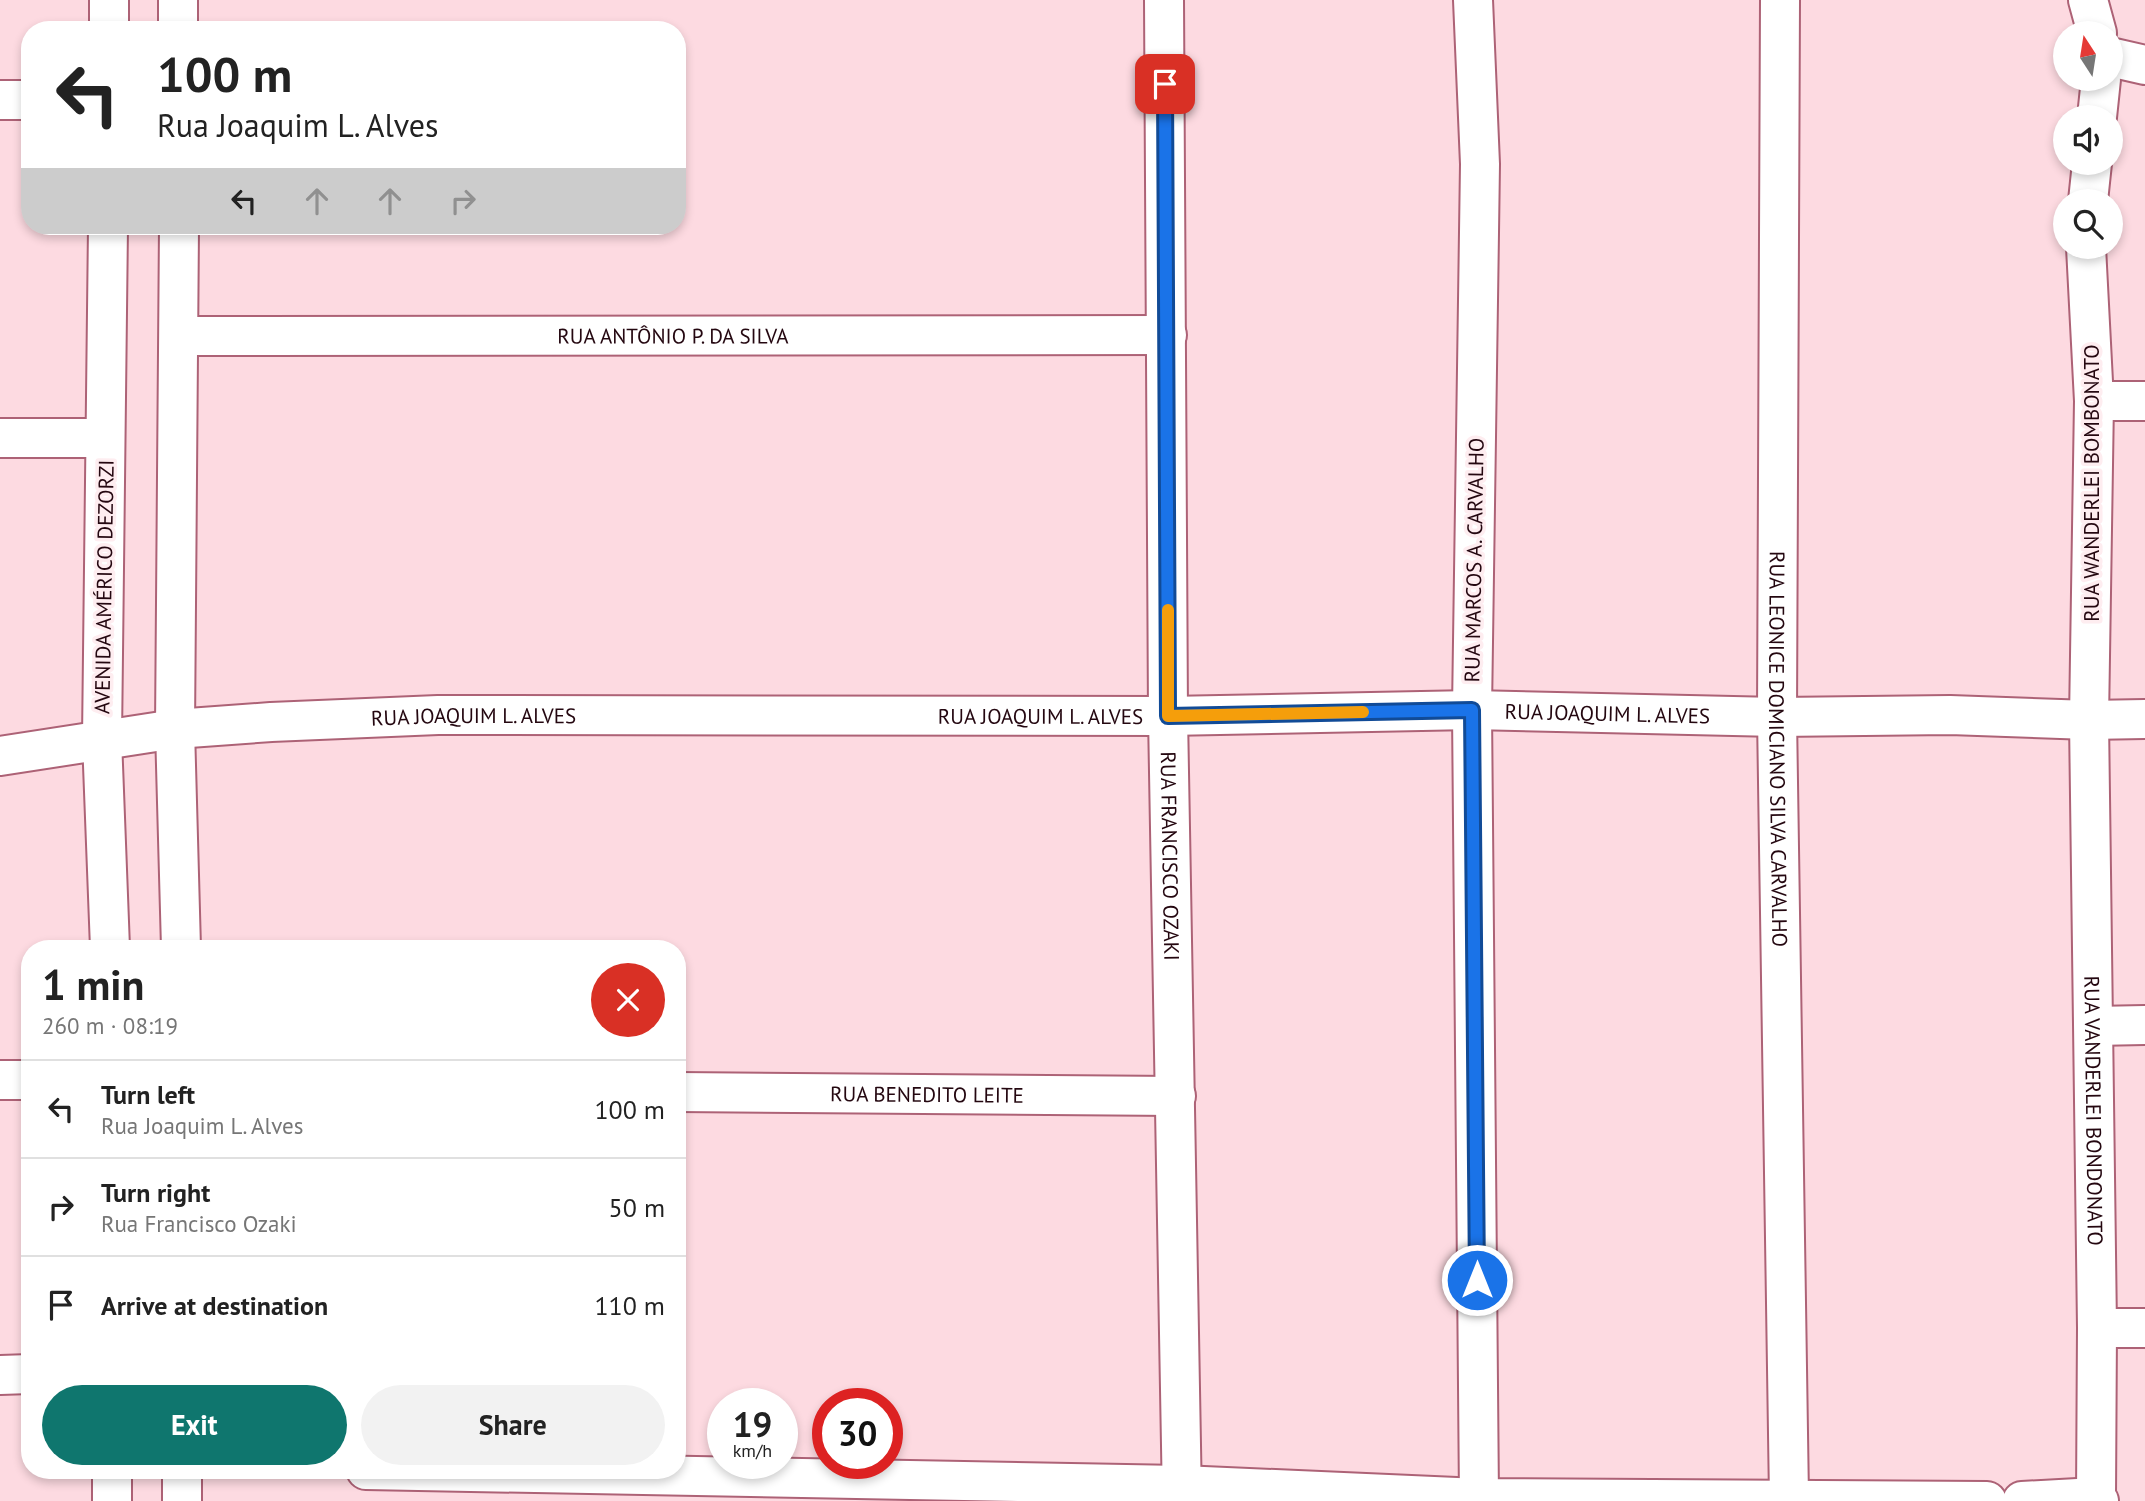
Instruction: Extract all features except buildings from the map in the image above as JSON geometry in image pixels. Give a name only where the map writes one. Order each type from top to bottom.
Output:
[{"type":"street","points":[[109,0],[109,21]]},
{"type":"street","points":[[178,0],[178,21]]},
{"type":"street","name":"RUA FRANCISCO OZAKI","points":[[1164,0],[1168,716],[1181,1493]]},
{"type":"street","name":"RUA MARCOS A. CARVALHO","points":[[1473,0],[1480,164],[1472,710],[1479,1498]]},
{"type":"street","name":"RUA LEONICE DOMICIANO SILVA CARVALHO","points":[[1780,0],[1777,717],[1789,1498]]},
{"type":"street","points":[[2088,0],[2094,21]]},
{"type":"street","points":[[2123,60],[2145,65]]},
{"type":"street","points":[[0,100],[21,100]]},
{"type":"street","name":"AVENIDA AMÉRICO DEZORZI","points":[[108,235],[103,739],[110,940]]},
{"type":"street","points":[[179,235],[175,729],[181,940]]},
{"type":"street","name":"RUA WANDERLEI BOMBONATO","points":[[2087,259],[2094,401],[2089,720]]},
{"type":"street","name":"RUA ANTÔNIO P. DA SILVA","points":[[179,336],[1167,335]]},
{"type":"street","points":[[2094,401],[2145,401]]},
{"type":"street","points":[[0,438],[105,438]]},
{"type":"street","name":"RUA JOAQUIM L. ALVES","points":[[0,756],[175,729],[438,715],[1168,716],[1472,710],[1777,717],[1950,715],[2089,720],[2145,719]]},
{"type":"street","name":"RUA VANDERLEI BONDONATO","points":[[2089,720],[2097,1499]]},
{"type":"street","points":[[2094,1026],[2145,1026]]},
{"type":"street","points":[[0,1080],[21,1080]]},
{"type":"street","name":"RUA BENEDITO LEITE","points":[[686,1091],[1176,1096]]},
{"type":"street","points":[[2097,1328],[2145,1328]]},
{"type":"street","points":[[0,1375],[21,1374]]},
{"type":"street","points":[[112,1479],[112,1501]]},
{"type":"street","points":[[182,1479],[182,1501]]},
{"type":"street","points":[[685,1479],[1181,1493],[1987,1501]]},
{"type":"street","points":[[2022,1501],[2097,1499]]},
{"type":"slow traffic","points":[[1168,610],[1168,716],[1363,712]]},
{"type":"route","points":[[1165,84],[1168,716],[1472,710],[1477,1280]]}]
